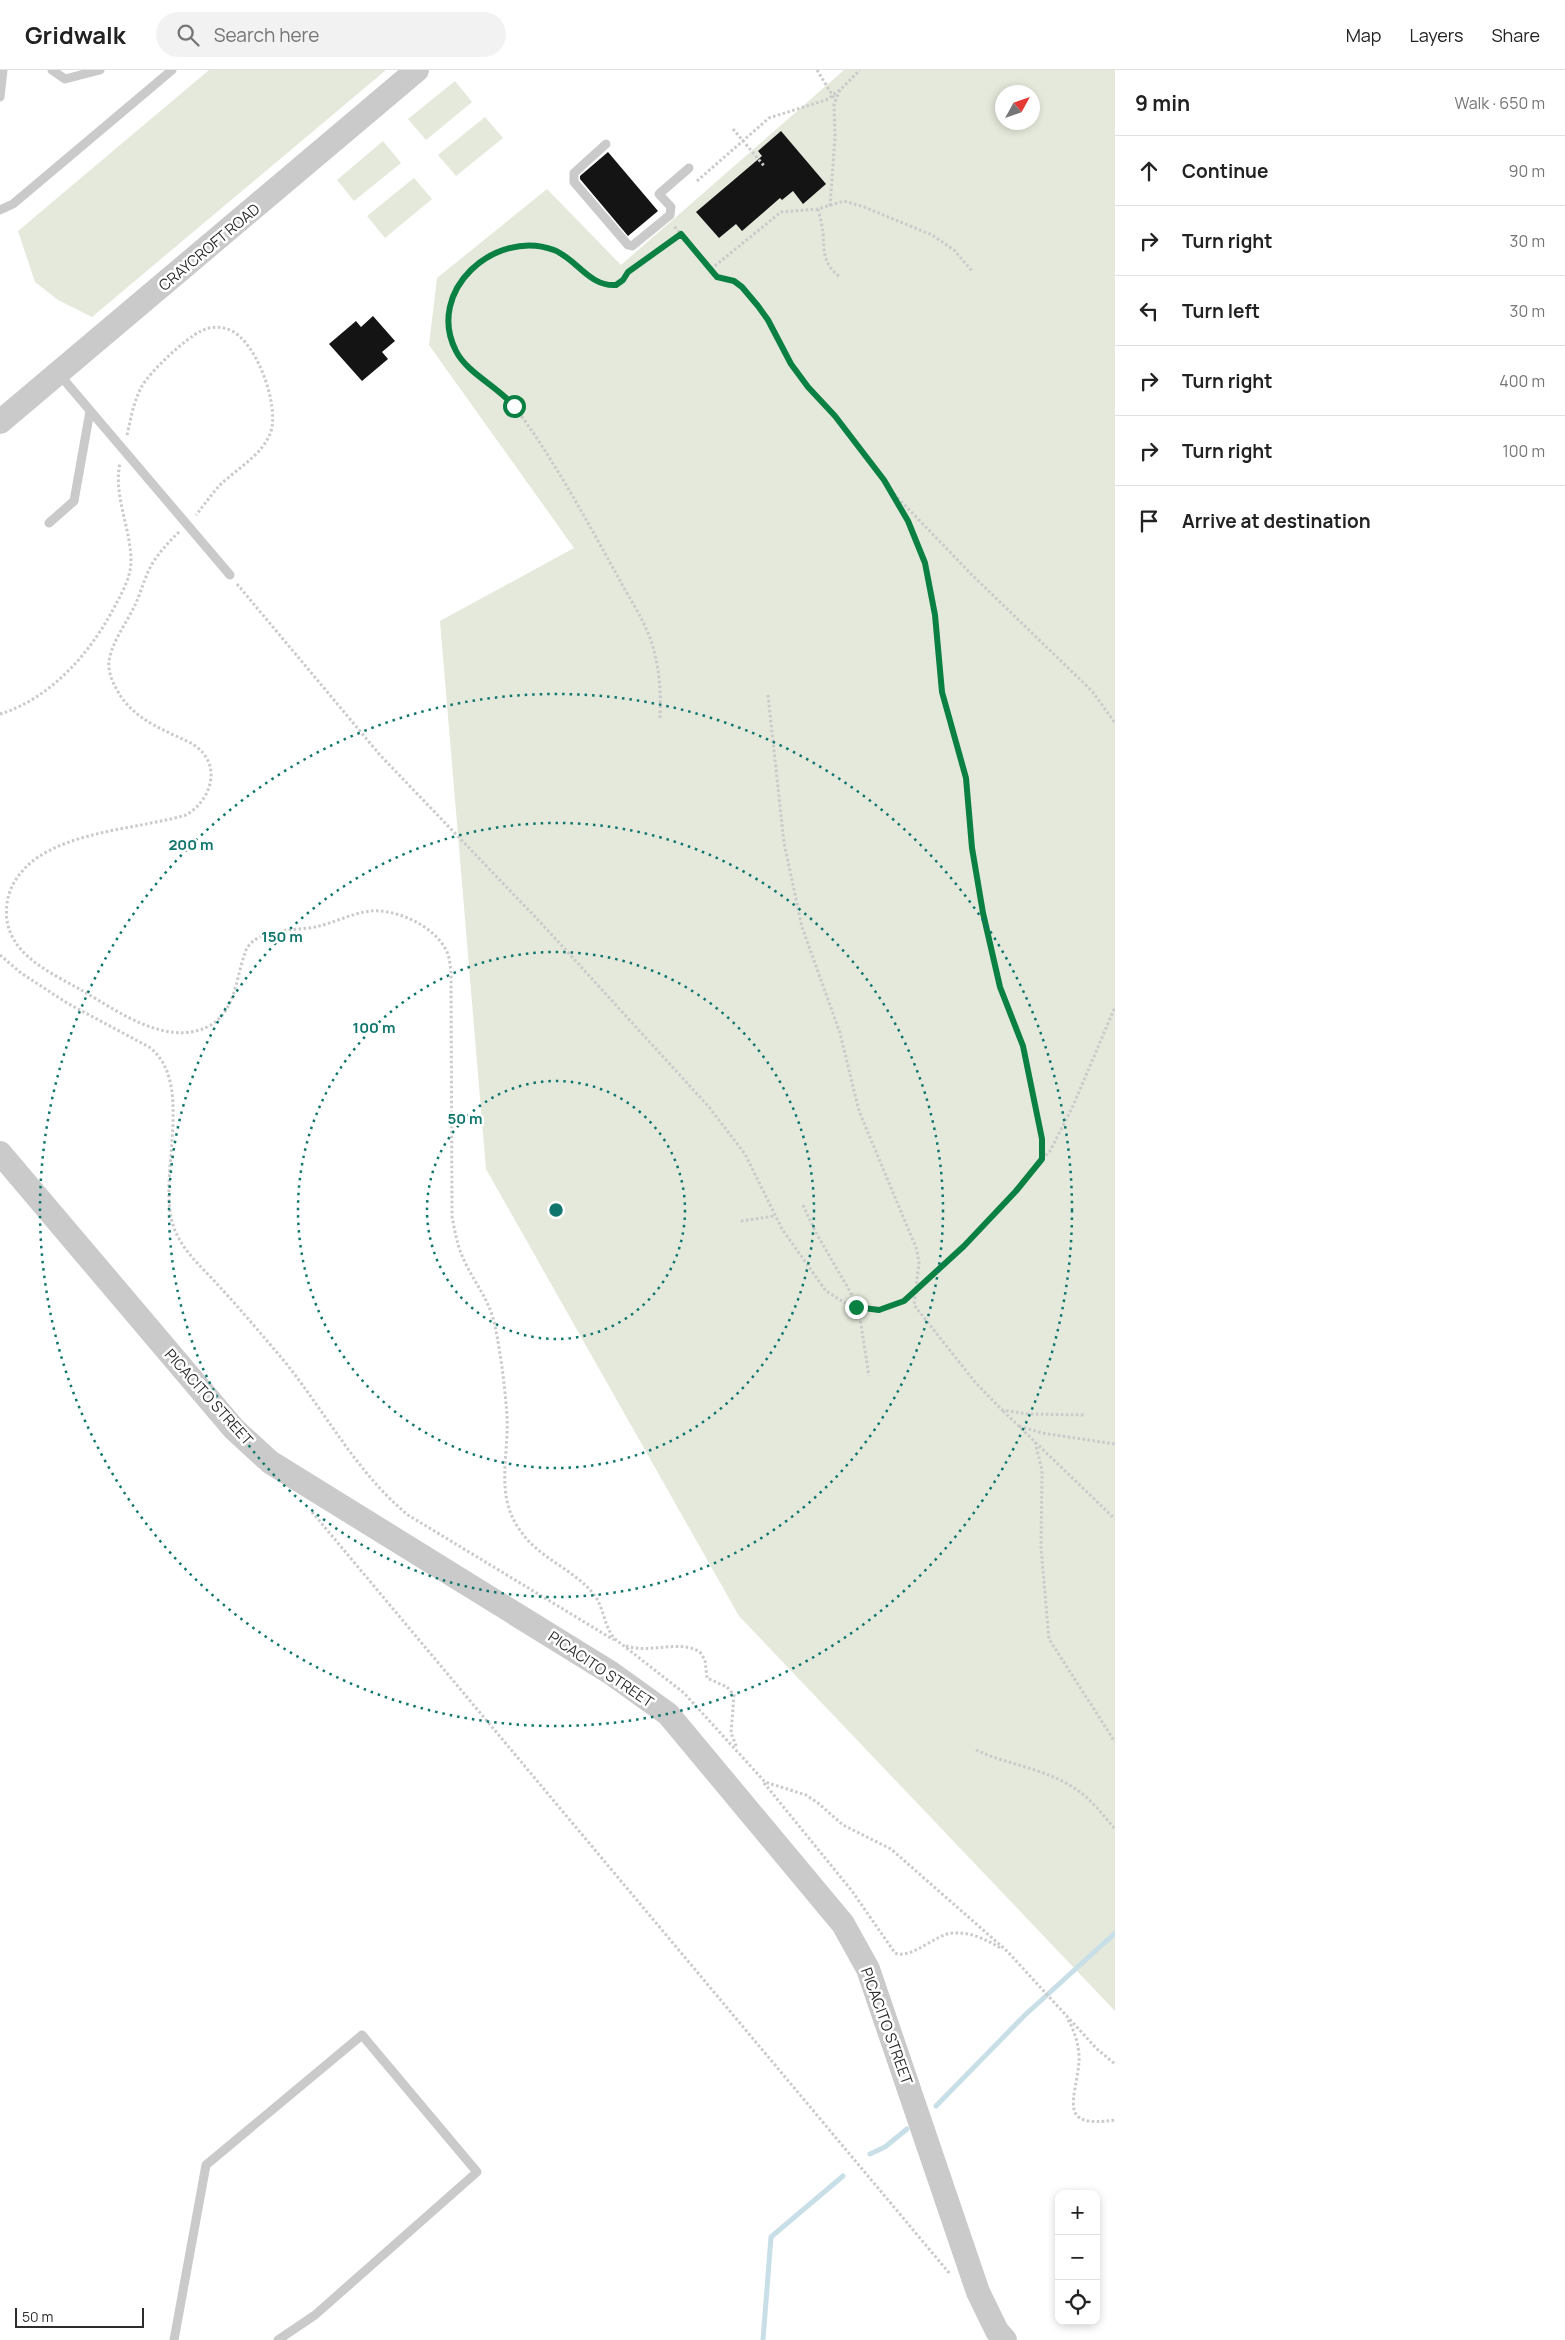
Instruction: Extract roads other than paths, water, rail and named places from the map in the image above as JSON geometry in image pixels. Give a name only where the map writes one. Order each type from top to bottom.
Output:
[{"type":"street","name":"CRAYCROFT ROAD","points":[[0,422],[254,210],[417,70]]},
{"type":"street","name":"PICACITO STREET","points":[[0,1153],[234,1429],[270,1462],[612,1673],[668,1714],[843,1924],[868,1969],[978,2292],[997,2331],[1004,2340]]},
{"type":"lane","points":[[0,96],[3,70]]},
{"type":"lane","points":[[52,70],[66,79],[100,70]]},
{"type":"lane","points":[[0,210],[13,204],[172,70]]},
{"type":"lane","points":[[606,144],[574,173],[574,182],[628,245],[635,245],[672,212],[671,207],[659,194],[689,168]]},
{"type":"lane","points":[[58,372],[230,575]]},
{"type":"lane","points":[[49,523],[74,501],[90,411]]},
{"type":"lane","points":[[174,2340],[206,2165],[362,2036],[477,2172],[315,2315],[278,2340]]},
{"type":"waterway","points":[[936,2106],[1025,2015],[1115,1933]]},
{"type":"waterway","points":[[870,2154],[885,2147],[907,2129]]},
{"type":"waterway","points":[[763,2340],[771,2237],[843,2176]]}]
